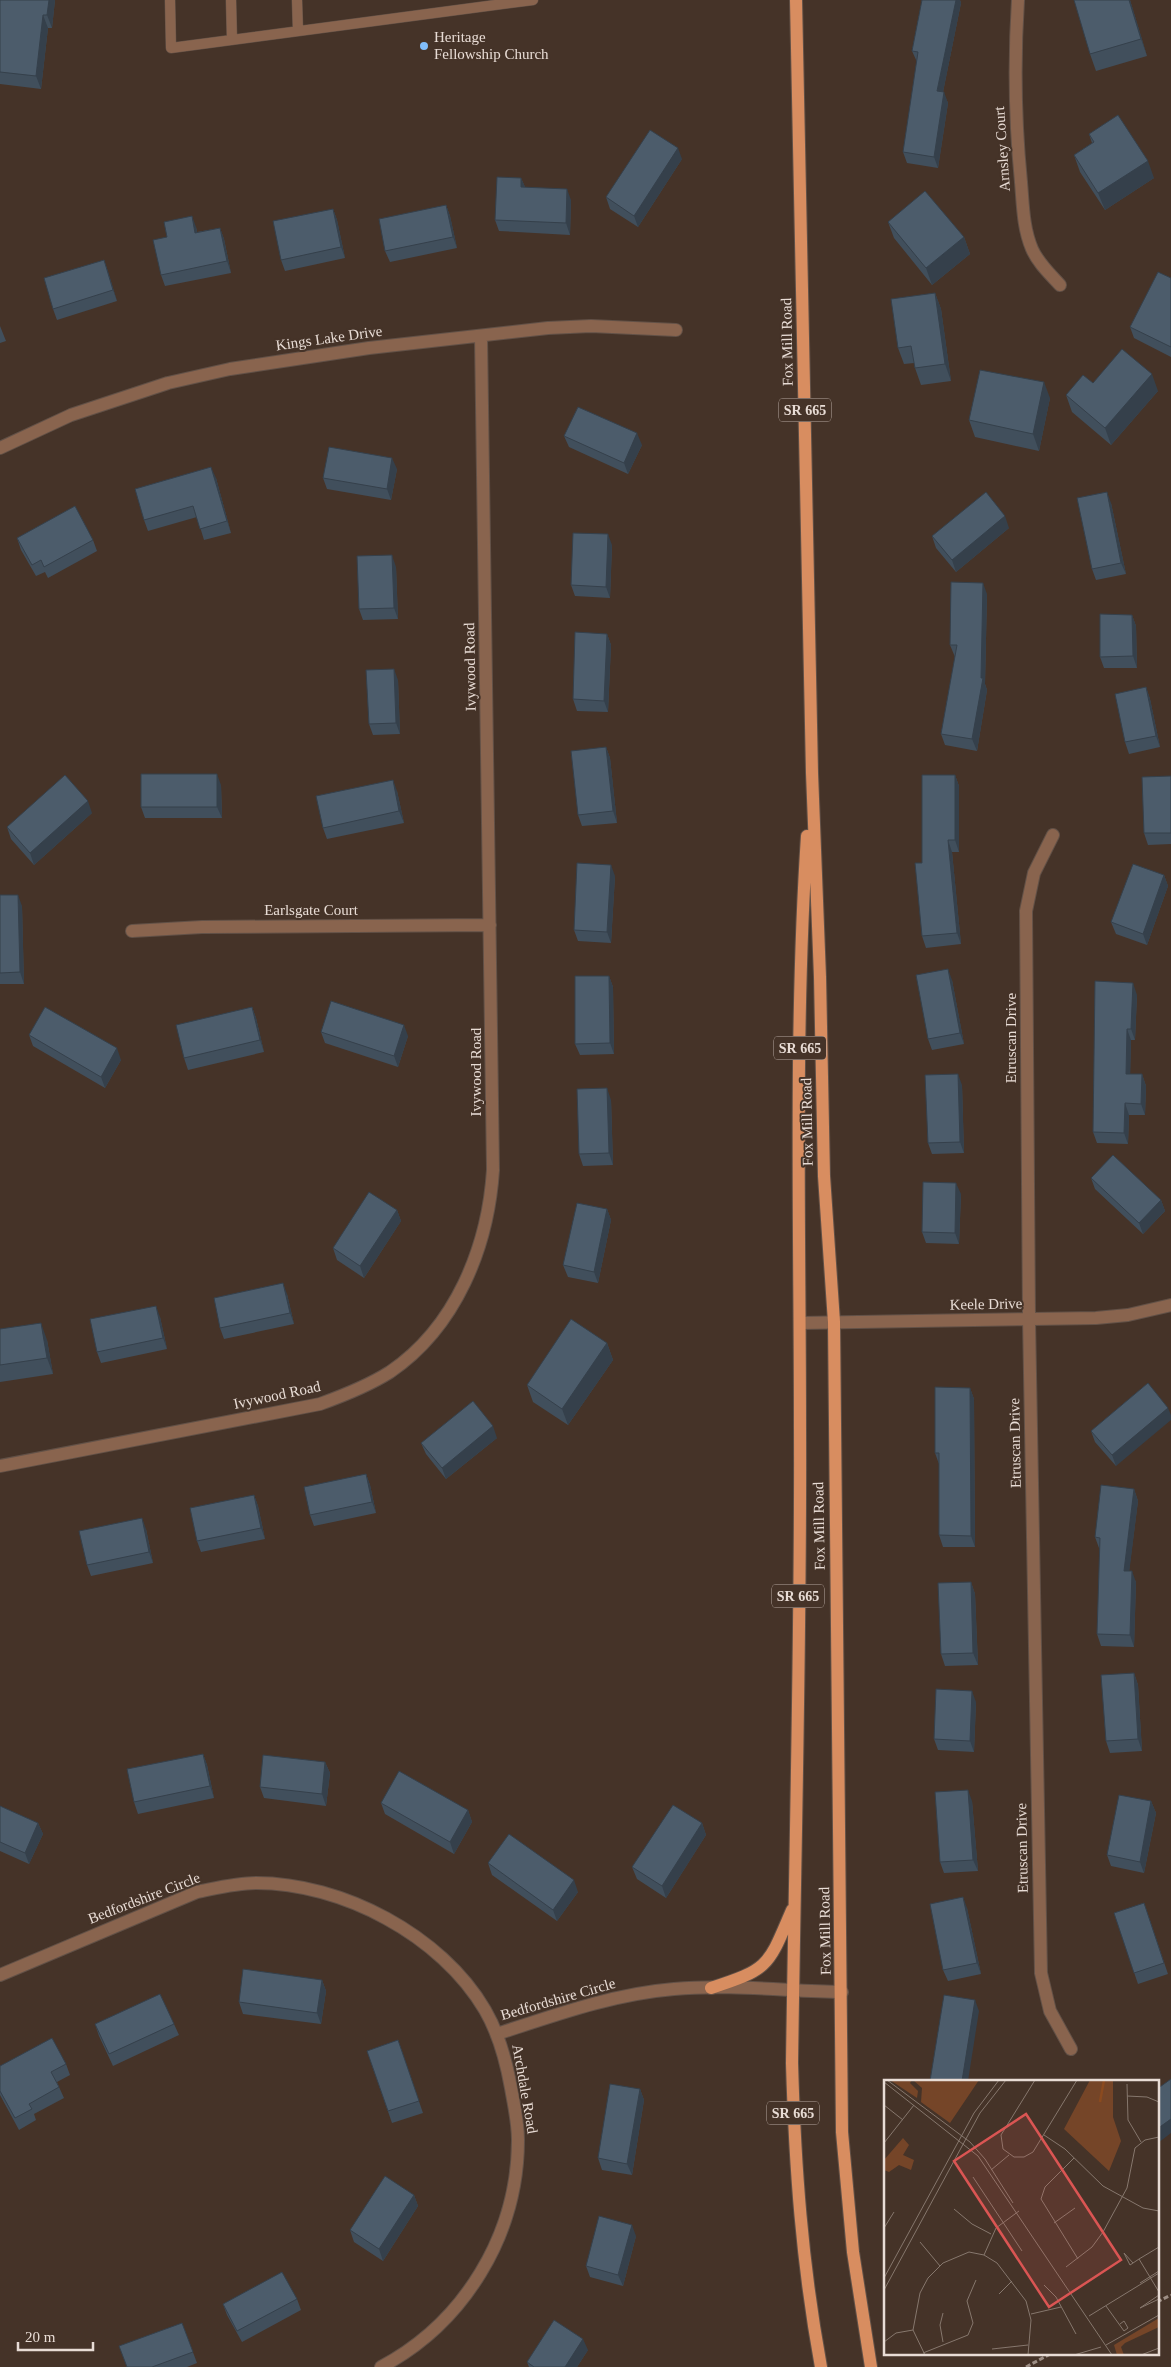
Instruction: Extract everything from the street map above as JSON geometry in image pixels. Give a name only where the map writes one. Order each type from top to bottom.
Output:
[{"type":"main road","name":"Fox Mill Road","points":[[796,0],[812,773],[820,977],[824,1176],[834,1322],[842,2132],[853,2252],[871,2367]]},
{"type":"main road","name":"Fox Mill Road","points":[[812,773],[803,902],[798,1175],[800,1323],[793,1991],[795,2166],[807,2284],[821,2367]]},
{"type":"main road","points":[[711,1988],[753,1973],[767,1962],[772,1956],[795,1904]]},
{"type":"street","name":"Arnsley Court","points":[[1018,0],[1014,60],[1016,135],[1025,229],[1032,250],[1046,270],[1060,284]]},
{"type":"street","name":"Kings Lake Drive","points":[[0,448],[71,415],[168,383],[222,371],[369,348],[574,327],[676,330]]},
{"type":"street","name":"Ivywood Road","points":[[0,1466],[320,1404],[366,1386],[391,1371],[419,1347],[443,1319],[463,1288],[481,1246],[492,1195],[493,1142],[481,336]]},
{"type":"street","name":"Etruscan Drive","points":[[1053,834],[1034,874],[1026,911],[1029,1319],[1041,1973],[1050,2011],[1071,2049]]},
{"type":"street","name":"Earlsgate Court","points":[[132,931],[202,927],[490,925]]},
{"type":"street","name":"Keele Drive","points":[[800,1323],[1029,1319],[1120,1315],[1171,1305]]},
{"type":"street","name":"Bedfordshire Circle","points":[[0,1975],[197,1892],[236,1885],[285,1884],[340,1897],[382,1916],[413,1935],[454,1970],[484,2008],[497,2034],[570,2010],[621,1997],[673,1989],[711,1988],[842,1992]]},
{"type":"street","name":"Archdale Road","points":[[381,2367],[422,2340],[457,2307],[484,2269],[503,2228],[515,2184],[518,2140],[517,2118],[506,2062],[497,2034]]},
{"type":"lane","points":[[170,0],[171,48],[533,0]]},
{"type":"lane","points":[[231,0],[232,40]]},
{"type":"lane","points":[[297,0],[298,32]]},
{"type":"path","points":[[1158,2302],[1171,2295]]},
{"type":"path","points":[[1026,2367],[1050,2354]]},
{"type":"building","points":[[0,0],[49,0],[47,15],[43,15],[36,76],[0,72]]},
{"type":"building","points":[[922,0],[956,0],[937,91],[944,92],[934,157],[903,152],[918,52],[912,51]]},
{"type":"building","points":[[1074,0],[1129,0],[1141,39],[1090,54]]},
{"type":"building","points":[[1118,115],[1148,161],[1098,193],[1074,155],[1094,142],[1089,134]]},
{"type":"building","points":[[650,130],[678,148],[634,216],[606,197]]},
{"type":"building","points":[[497,177],[521,178],[521,187],[567,189],[566,223],[495,220]]},
{"type":"building","points":[[925,191],[964,237],[926,268],[888,222]]},
{"type":"building","points":[[446,205],[453,237],[385,251],[379,219]]},
{"type":"building","points":[[333,209],[341,247],[281,260],[273,221]]},
{"type":"building","points":[[192,216],[195,233],[220,228],[227,261],[161,275],[153,240],[167,237],[164,222]]},
{"type":"building","points":[[104,260],[113,290],[53,309],[44,278]]},
{"type":"building","points":[[1158,272],[1171,278],[1171,347],[1130,327]]},
{"type":"building","points":[[935,293],[945,364],[915,368],[911,346],[898,348],[891,299]]},
{"type":"building","points":[[1122,349],[1152,374],[1105,428],[1066,395],[1083,375],[1093,383]]},
{"type":"building","points":[[980,370],[1044,382],[1033,434],[969,420]]},
{"type":"building","points":[[578,407],[637,433],[624,463],[564,436]]},
{"type":"building","points":[[329,447],[392,458],[387,489],[323,478]]},
{"type":"building","points":[[211,467],[227,521],[200,529],[193,506],[144,520],[135,489]]},
{"type":"building","points":[[986,492],[1005,516],[952,560],[932,536]]},
{"type":"building","points":[[1107,492],[1121,563],[1092,569],[1077,498]]},
{"type":"building","points":[[75,506],[93,540],[44,567],[41,560],[32,565],[17,538]]},
{"type":"building","points":[[573,533],[608,534],[606,587],[571,585]]},
{"type":"building","points":[[392,555],[394,608],[359,609],[357,556]]},
{"type":"building","points":[[951,582],[983,583],[981,678],[983,678],[972,739],[941,734],[957,645],[950,645]]},
{"type":"building","points":[[1100,614],[1132,615],[1133,656],[1100,657]]},
{"type":"building","points":[[575,632],[607,634],[604,701],[573,699]]},
{"type":"building","points":[[394,669],[396,723],[369,724],[366,670]]},
{"type":"building","points":[[1146,687],[1156,736],[1125,742],[1115,694]]},
{"type":"building","points":[[606,747],[613,811],[578,815],[571,751]]},
{"type":"building","points":[[141,774],[217,774],[217,807],[141,807]]},
{"type":"building","points":[[65,775],[88,801],[30,853],[7,827]]},
{"type":"building","points":[[922,775],[955,775],[955,840],[948,840],[957,933],[922,936],[915,863],[922,863]]},
{"type":"building","points":[[1171,776],[1171,833],[1144,833],[1142,777]]},
{"type":"building","points":[[393,780],[399,811],[323,828],[316,796]]},
{"type":"building","points":[[577,863],[611,865],[607,932],[574,930]]},
{"type":"building","points":[[1133,864],[1164,875],[1143,934],[1111,922]]},
{"type":"building","points":[[0,895],[18,895],[20,972],[0,973]]},
{"type":"building","points":[[948,969],[960,1033],[928,1039],[916,975]]},
{"type":"building","points":[[575,976],[609,976],[610,1043],[575,1044]]},
{"type":"building","points":[[1095,981],[1133,983],[1131,1029],[1127,1029],[1126,1074],[1142,1074],[1141,1104],[1125,1103],[1124,1133],[1093,1132]]},
{"type":"building","points":[[331,1001],[404,1025],[394,1056],[321,1032]]},
{"type":"building","points":[[45,1007],[117,1048],[101,1077],[29,1035]]},
{"type":"building","points":[[252,1007],[260,1040],[184,1058],[176,1025]]},
{"type":"building","points":[[958,1074],[960,1142],[928,1143],[925,1075]]},
{"type":"building","points":[[607,1088],[609,1153],[579,1154],[577,1089]]},
{"type":"building","points":[[1113,1155],[1161,1200],[1139,1223],[1091,1178]]},
{"type":"building","points":[[923,1182],[956,1183],[955,1233],[922,1232]]},
{"type":"building","points":[[369,1192],[397,1210],[360,1266],[333,1248]]},
{"type":"building","points":[[577,1203],[607,1209],[594,1272],[563,1265]]},
{"type":"building","points":[[283,1283],[290,1313],[220,1328],[214,1298]]},
{"type":"building","points":[[156,1306],[163,1338],[97,1352],[90,1319]]},
{"type":"building","points":[[571,1319],[607,1343],[562,1409],[527,1385]]},
{"type":"building","points":[[41,1323],[47,1358],[0,1365],[0,1329]]},
{"type":"building","points":[[1148,1383],[1168,1408],[1112,1455],[1091,1431]]},
{"type":"building","points":[[935,1387],[970,1388],[971,1536],[939,1535],[939,1453],[935,1453]]},
{"type":"building","points":[[473,1401],[493,1426],[442,1468],[421,1443]]},
{"type":"building","points":[[366,1474],[372,1502],[310,1515],[304,1487]]},
{"type":"building","points":[[1101,1485],[1134,1489],[1124,1571],[1132,1571],[1130,1635],[1097,1634],[1100,1538],[1095,1537]]},
{"type":"building","points":[[254,1495],[261,1528],[197,1541],[190,1508]]},
{"type":"building","points":[[142,1518],[149,1552],[87,1565],[79,1531]]},
{"type":"building","points":[[971,1582],[973,1653],[941,1654],[938,1583]]},
{"type":"building","points":[[1134,1673],[1138,1739],[1106,1741],[1101,1675]]},
{"type":"building","points":[[936,1689],[972,1691],[970,1741],[934,1739]]},
{"type":"building","points":[[203,1754],[210,1786],[134,1802],[127,1769]]},
{"type":"building","points":[[263,1755],[325,1762],[322,1794],[260,1787]]},
{"type":"building","points":[[399,1771],[468,1810],[450,1842],[381,1803]]},
{"type":"building","points":[[968,1790],[973,1860],[940,1862],[935,1792]]},
{"type":"building","points":[[1119,1795],[1151,1801],[1140,1862],[1107,1855]]},
{"type":"building","points":[[673,1805],[702,1823],[662,1886],[632,1867]]},
{"type":"building","points":[[0,1806],[38,1823],[25,1853],[0,1842]]},
{"type":"building","points":[[509,1834],[574,1880],[553,1910],[488,1863]]},
{"type":"building","points":[[963,1897],[977,1963],[943,1970],[930,1904]]},
{"type":"building","points":[[1144,1903],[1164,1963],[1134,1973],[1114,1913]]},
{"type":"building","points":[[243,1969],[322,1980],[317,2013],[239,2002]]},
{"type":"building","points":[[160,1994],[174,2024],[109,2054],[95,2024]]},
{"type":"building","points":[[944,1995],[975,2000],[962,2080],[930,2080]]},
{"type":"building","points":[[52,2038],[66,2064],[51,2072],[59,2087],[29,2104],[32,2109],[15,2118],[0,2091],[0,2066]]},
{"type":"building","points":[[398,2040],[419,2101],[388,2111],[367,2051]]},
{"type":"building","points":[[1171,2079],[1171,2119],[1158,2128],[1158,2088]]},
{"type":"building","points":[[610,2084],[640,2089],[627,2164],[598,2158]]},
{"type":"building","points":[[385,2176],[414,2195],[379,2249],[350,2230]]},
{"type":"building","points":[[599,2216],[632,2225],[618,2275],[586,2266]]},
{"type":"building","points":[[282,2272],[297,2299],[237,2331],[223,2304]]},
{"type":"building","points":[[554,2320],[583,2339],[565,2367],[534,2367],[527,2362]]},
{"type":"building","points":[[182,2323],[193,2352],[152,2367],[127,2367],[119,2346]]},
{"type":"place","name":"Heritage Fellowship Church","points":[[424,46]]}]
